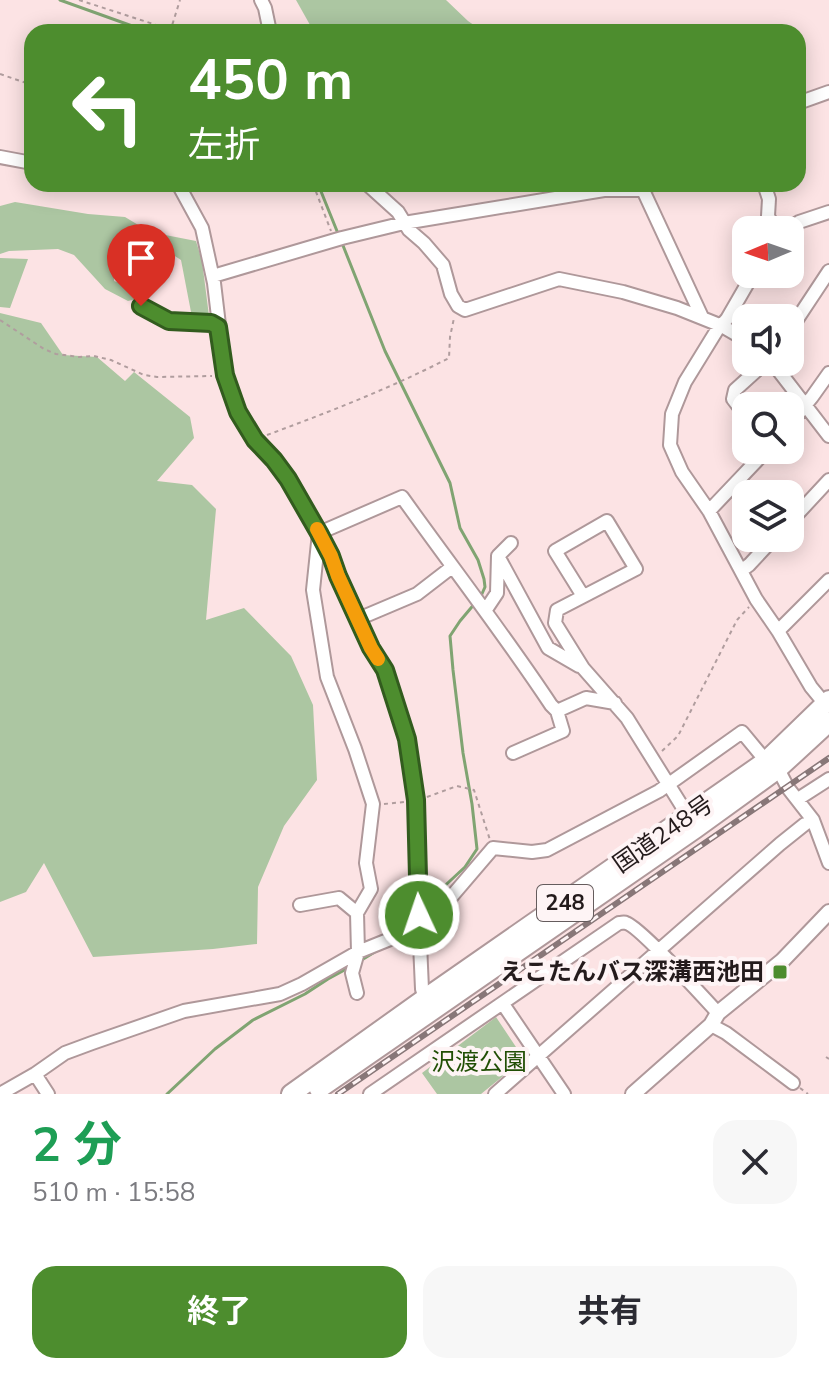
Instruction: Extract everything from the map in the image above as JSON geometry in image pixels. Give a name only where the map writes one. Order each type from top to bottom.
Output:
[{"type":"highway","name":"国道248号","points":[[291,1094],[428,1006],[772,765],[828,709]]},
{"type":"highway","name":"国道248号","points":[[312,1094],[428,1006]]},
{"type":"main road","points":[[633,1094],[782,961],[829,912]]},
{"type":"street","points":[[261,0],[268,24]]},
{"type":"street","points":[[806,100],[829,92]]},
{"type":"street","points":[[0,157],[24,162]]},
{"type":"street","points":[[182,192],[202,228],[213,276],[225,375],[238,412],[255,440],[288,479],[331,556],[371,648],[385,670],[407,739],[418,823],[422,989],[428,1006]]},
{"type":"street","points":[[376,192],[398,212],[409,230],[443,265],[451,294],[458,306],[465,310],[559,279],[623,292],[702,317],[732,332]]},
{"type":"street","points":[[213,276],[404,223],[592,192]]},
{"type":"street","points":[[649,192],[702,317]]},
{"type":"street","points":[[767,192],[768,216]]},
{"type":"street","points":[[804,220],[829,212]]},
{"type":"street","points":[[804,309],[829,271]]},
{"type":"street","points":[[745,288],[685,382],[672,414],[670,445],[682,472],[709,511],[756,599],[828,709]]},
{"type":"street","points":[[141,306],[169,321],[211,323],[218,327]]},
{"type":"street","points":[[804,408],[829,373]]},
{"type":"street","points":[[735,392],[752,376]]},
{"type":"street","points":[[781,376],[829,436]]},
{"type":"street","points":[[709,511],[754,464]]},
{"type":"street","points":[[804,507],[829,480]]},
{"type":"street","points":[[319,533],[402,497],[557,711],[563,731],[513,753]]},
{"type":"street","points":[[583,596],[555,551],[607,521],[636,569],[557,610],[555,623],[583,668],[627,718],[692,822]]},
{"type":"street","points":[[319,533],[313,590],[327,677],[373,804],[366,863],[371,889],[357,913],[358,952],[352,973],[357,993]]},
{"type":"street","points":[[485,611],[497,593],[498,556],[511,543]]},
{"type":"street","points":[[742,570],[761,552]]},
{"type":"street","points":[[498,556],[548,648],[583,668]]},
{"type":"street","points":[[358,619],[417,594],[452,567]]},
{"type":"street","points":[[778,631],[829,580]]},
{"type":"street","points":[[557,711],[586,698],[615,703]]},
{"type":"street","points":[[0,1094],[65,1053],[138,1026],[184,1011],[280,994],[302,984],[358,952],[434,917],[493,848],[532,852],[547,850],[670,784],[742,732],[772,765],[813,820],[829,863]]},
{"type":"street","points":[[798,799],[829,779]]},
{"type":"street","points":[[495,1094],[780,844],[813,820]]},
{"type":"street","points":[[300,905],[339,898],[357,913]]},
{"type":"street","points":[[370,1094],[619,923],[630,925],[708,1000],[714,1019],[726,1033],[793,1083]]},
{"type":"street","points":[[503,1004],[564,1094]]},
{"type":"street","points":[[35,1074],[48,1094]]},
{"type":"path","points":[[79,0],[149,24]]},
{"type":"path","points":[[172,24],[180,0]]},
{"type":"path","points":[[0,74],[24,82]]},
{"type":"path","points":[[317,192],[338,239]]},
{"type":"path","points":[[255,440],[343,407],[449,358],[450,337],[458,306]]},
{"type":"path","points":[[0,320],[56,354],[103,358],[144,375],[157,377],[225,375]]},
{"type":"path","points":[[652,760],[678,736],[737,620],[756,599]]},
{"type":"path","points":[[373,804],[392,805],[416,800],[457,786],[474,790],[493,848]]},
{"type":"green space","points":[[296,0],[446,0],[472,24],[310,24]]},
{"type":"green space","points":[[15,202],[125,217],[150,232],[196,241],[202,261],[209,316],[191,312],[181,260],[160,249],[149,247],[136,250],[135,263],[115,261],[114,281],[131,287],[140,298],[128,301],[105,289],[74,255],[58,249],[0,254],[0,206]]},
{"type":"green space","points":[[0,258],[28,259],[10,308],[0,307]]},
{"type":"green space","points":[[0,313],[41,323],[63,355],[97,357],[125,381],[134,372],[190,417],[194,438],[157,481],[192,485],[216,509],[206,620],[244,608],[291,656],[313,705],[317,780],[284,826],[258,887],[257,944],[93,957],[44,863],[26,892],[0,902]]},
{"type":"green space","name":"沢渡公園","points":[[496,1017],[524,1059],[481,1094],[437,1094],[422,1073]]},
{"type":"waterway","points":[[60,0],[127,24]]},
{"type":"waterway","points":[[321,192],[339,236]]},
{"type":"waterway","points":[[342,243],[385,351],[450,483],[460,528],[478,560],[484,579],[481,596]]},
{"type":"waterway","points":[[423,906],[465,867],[477,849],[450,636],[476,602]]},
{"type":"waterway","points":[[401,929],[415,914]]},
{"type":"waterway","points":[[360,961],[378,950]]},
{"type":"waterway","points":[[167,1094],[215,1049],[253,1020],[350,967]]},
{"type":"railway","points":[[338,1094],[829,758]]},
{"type":"slow traffic","points":[[317,529],[378,659]]},
{"type":"place","name":"えこたんバス深溝西池田","points":[[780,972]]},
{"type":"route","points":[[141,306],[169,321],[211,323],[218,327],[225,375],[238,412],[255,440],[288,479],[319,533],[371,648],[385,670],[407,739],[416,800],[419,915]]}]
